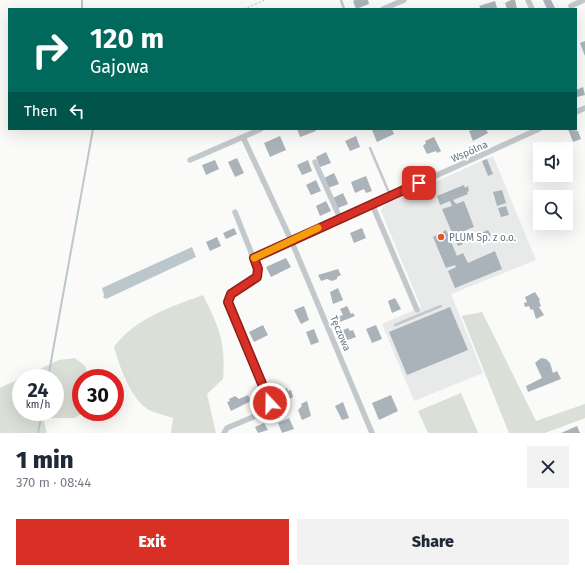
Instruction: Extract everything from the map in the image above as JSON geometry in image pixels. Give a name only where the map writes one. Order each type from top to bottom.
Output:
[{"type":"street","points":[[385,8],[404,0]]},
{"type":"street","points":[[570,6],[584,0]]},
{"type":"street","points":[[190,160],[259,130]]},
{"type":"street","name":"Wspólna","points":[[254,258],[390,195],[537,130]]},
{"type":"street","name":"Tęczowa","points":[[244,137],[292,240],[372,433]]},
{"type":"street","points":[[315,162],[340,218]]},
{"type":"street","points":[[372,204],[418,312]]},
{"type":"street","points":[[224,433],[229,427],[265,412],[269,406],[269,399],[228,302],[231,294],[257,277],[258,269],[235,212]]},
{"type":"lane","points":[[370,148],[390,195]]},
{"type":"lane","points":[[395,325],[418,312],[441,306]]},
{"type":"path","points":[[246,8],[265,0]]},
{"type":"shaded area","points":[[493,156],[536,260],[451,294],[483,373],[414,401],[382,324],[421,307],[381,211],[384,205]]},
{"type":"shaded area","points":[[192,247],[196,257],[106,299],[103,297],[104,295],[102,288]]},
{"type":"shaded area","points":[[203,295],[217,326],[222,345],[224,366],[223,379],[207,394],[216,433],[171,433],[173,418],[146,408],[135,396],[126,380],[124,369],[122,369],[114,347],[132,328],[166,309]]},
{"type":"shaded area","points":[[482,312],[536,421],[585,404],[585,418],[545,433],[509,433],[462,316]]},
{"type":"shaded area","points":[[75,358],[85,366],[86,369],[72,369],[72,418],[64,418],[64,369],[40,369],[59,360]]},
{"type":"shaded area","points":[[12,382],[12,421],[44,421],[47,433],[0,433],[0,388]]},
{"type":"shaded area","points":[[461,393],[478,433],[428,433],[418,411]]},
{"type":"building","points":[[368,0],[369,4],[356,8],[353,1]]},
{"type":"building","points":[[515,0],[517,8],[507,8],[505,3]]},
{"type":"building","points":[[543,0],[551,0],[555,8],[547,8]]},
{"type":"building","points":[[495,1],[497,8],[480,8],[479,6]]},
{"type":"building","points":[[585,41],[585,56],[580,43]]},
{"type":"building","points":[[583,87],[585,95],[577,97],[577,90]]},
{"type":"building","points":[[297,130],[316,131],[300,137]]},
{"type":"building","points":[[372,130],[392,130],[394,134],[377,142]]},
{"type":"building","points":[[486,130],[488,133],[473,141],[469,131]]},
{"type":"building","points":[[568,130],[578,131],[581,139],[573,142]]},
{"type":"building","points":[[280,136],[286,150],[270,157],[264,143]]},
{"type":"building","points":[[356,136],[360,147],[350,151],[345,141]]},
{"type":"building","points":[[434,137],[441,151],[427,154],[423,146],[426,143],[425,141]]},
{"type":"building","points":[[326,152],[331,163],[320,167],[316,157]]},
{"type":"building","points":[[237,158],[244,173],[235,177],[228,162]]},
{"type":"building","points":[[487,159],[493,174],[488,176],[482,161]]},
{"type":"building","points":[[215,160],[219,169],[206,175],[202,165]]},
{"type":"building","points":[[308,160],[312,171],[302,175],[297,165]]},
{"type":"building","points":[[334,173],[339,184],[328,188],[324,178]]},
{"type":"building","points":[[366,176],[372,191],[366,193],[364,189],[355,193],[351,182]]},
{"type":"building","points":[[316,180],[321,191],[311,195],[306,185]]},
{"type":"building","name":"PLUM Sp. z o.o.","points":[[464,185],[465,188],[468,186],[468,194],[453,200],[456,204],[464,201],[474,227],[459,233],[463,244],[458,246],[453,235],[449,237],[457,256],[463,253],[468,263],[495,251],[502,269],[455,288],[448,271],[456,267],[455,265],[446,268],[433,237],[446,230],[448,234],[452,233],[442,209],[452,206],[450,201],[440,205],[437,196]]},
{"type":"building","points":[[502,190],[506,203],[497,206],[493,192]]},
{"type":"building","points":[[343,193],[348,204],[338,208],[333,198]]},
{"type":"building","points":[[326,201],[331,211],[320,216],[316,206]]},
{"type":"building","points":[[506,206],[509,215],[501,217],[498,208]]},
{"type":"building","points":[[234,228],[237,234],[226,239],[223,233]]},
{"type":"building","points":[[362,228],[366,238],[354,243],[350,233]]},
{"type":"building","points":[[488,230],[491,235],[481,239],[479,234]]},
{"type":"building","points":[[217,237],[221,246],[210,251],[206,242]]},
{"type":"building","points":[[286,258],[291,267],[271,277],[266,267]]},
{"type":"building","points":[[338,269],[341,275],[332,281],[327,279],[321,281],[318,275]]},
{"type":"building","points":[[338,288],[343,300],[333,304],[330,292]]},
{"type":"building","points":[[535,292],[540,300],[541,306],[539,307],[544,315],[536,319],[533,309],[531,310],[529,306],[525,307],[524,303],[527,302],[525,297]]},
{"type":"building","points":[[395,298],[401,309],[392,313],[388,301]]},
{"type":"building","points":[[304,306],[309,320],[301,324],[294,310]]},
{"type":"building","points":[[347,306],[351,314],[353,313],[355,316],[340,322],[337,317],[343,315],[340,309]]},
{"type":"building","points":[[450,307],[468,350],[407,375],[389,332]]},
{"type":"building","points":[[263,325],[268,335],[254,342],[249,332]]},
{"type":"building","points":[[376,325],[382,339],[372,343],[366,329]]},
{"type":"building","points":[[348,328],[350,331],[353,330],[356,337],[345,341],[341,331]]},
{"type":"building","points":[[314,329],[319,342],[311,345],[306,332]]},
{"type":"building","points":[[541,358],[546,359],[550,363],[553,373],[557,371],[561,379],[528,392],[526,386],[542,378],[535,363]]},
{"type":"building","points":[[287,388],[288,391],[291,390],[293,397],[289,399],[290,401],[282,405],[279,398],[283,397],[280,391]]},
{"type":"building","points":[[248,395],[251,401],[231,411],[227,402],[230,401],[229,399],[235,396],[239,399]]},
{"type":"building","points":[[391,395],[398,411],[379,420],[372,403]]},
{"type":"building","points":[[307,401],[311,416],[302,420],[298,410],[302,406],[301,404]]},
{"type":"building","points":[[343,402],[349,418],[342,420],[335,406]]},
{"type":"building","points":[[289,418],[294,429],[282,433],[278,423]]},
{"type":"building","points":[[264,423],[268,430],[258,433],[255,427]]},
{"type":"building","points":[[577,426],[580,433],[561,433]]},
{"type":"waterway","points":[[82,0],[82,8]]},
{"type":"waterway","points":[[50,369],[93,130]]},
{"type":"waterway","points":[[38,433],[40,421]]},
{"type":"slow traffic","points":[[254,258],[318,228]]},
{"type":"place","name":"PLUM Sp. z o.o.","points":[[441,237]]},
{"type":"route","points":[[270,403],[228,302],[231,294],[257,277],[259,272],[254,258],[419,183]]}]
